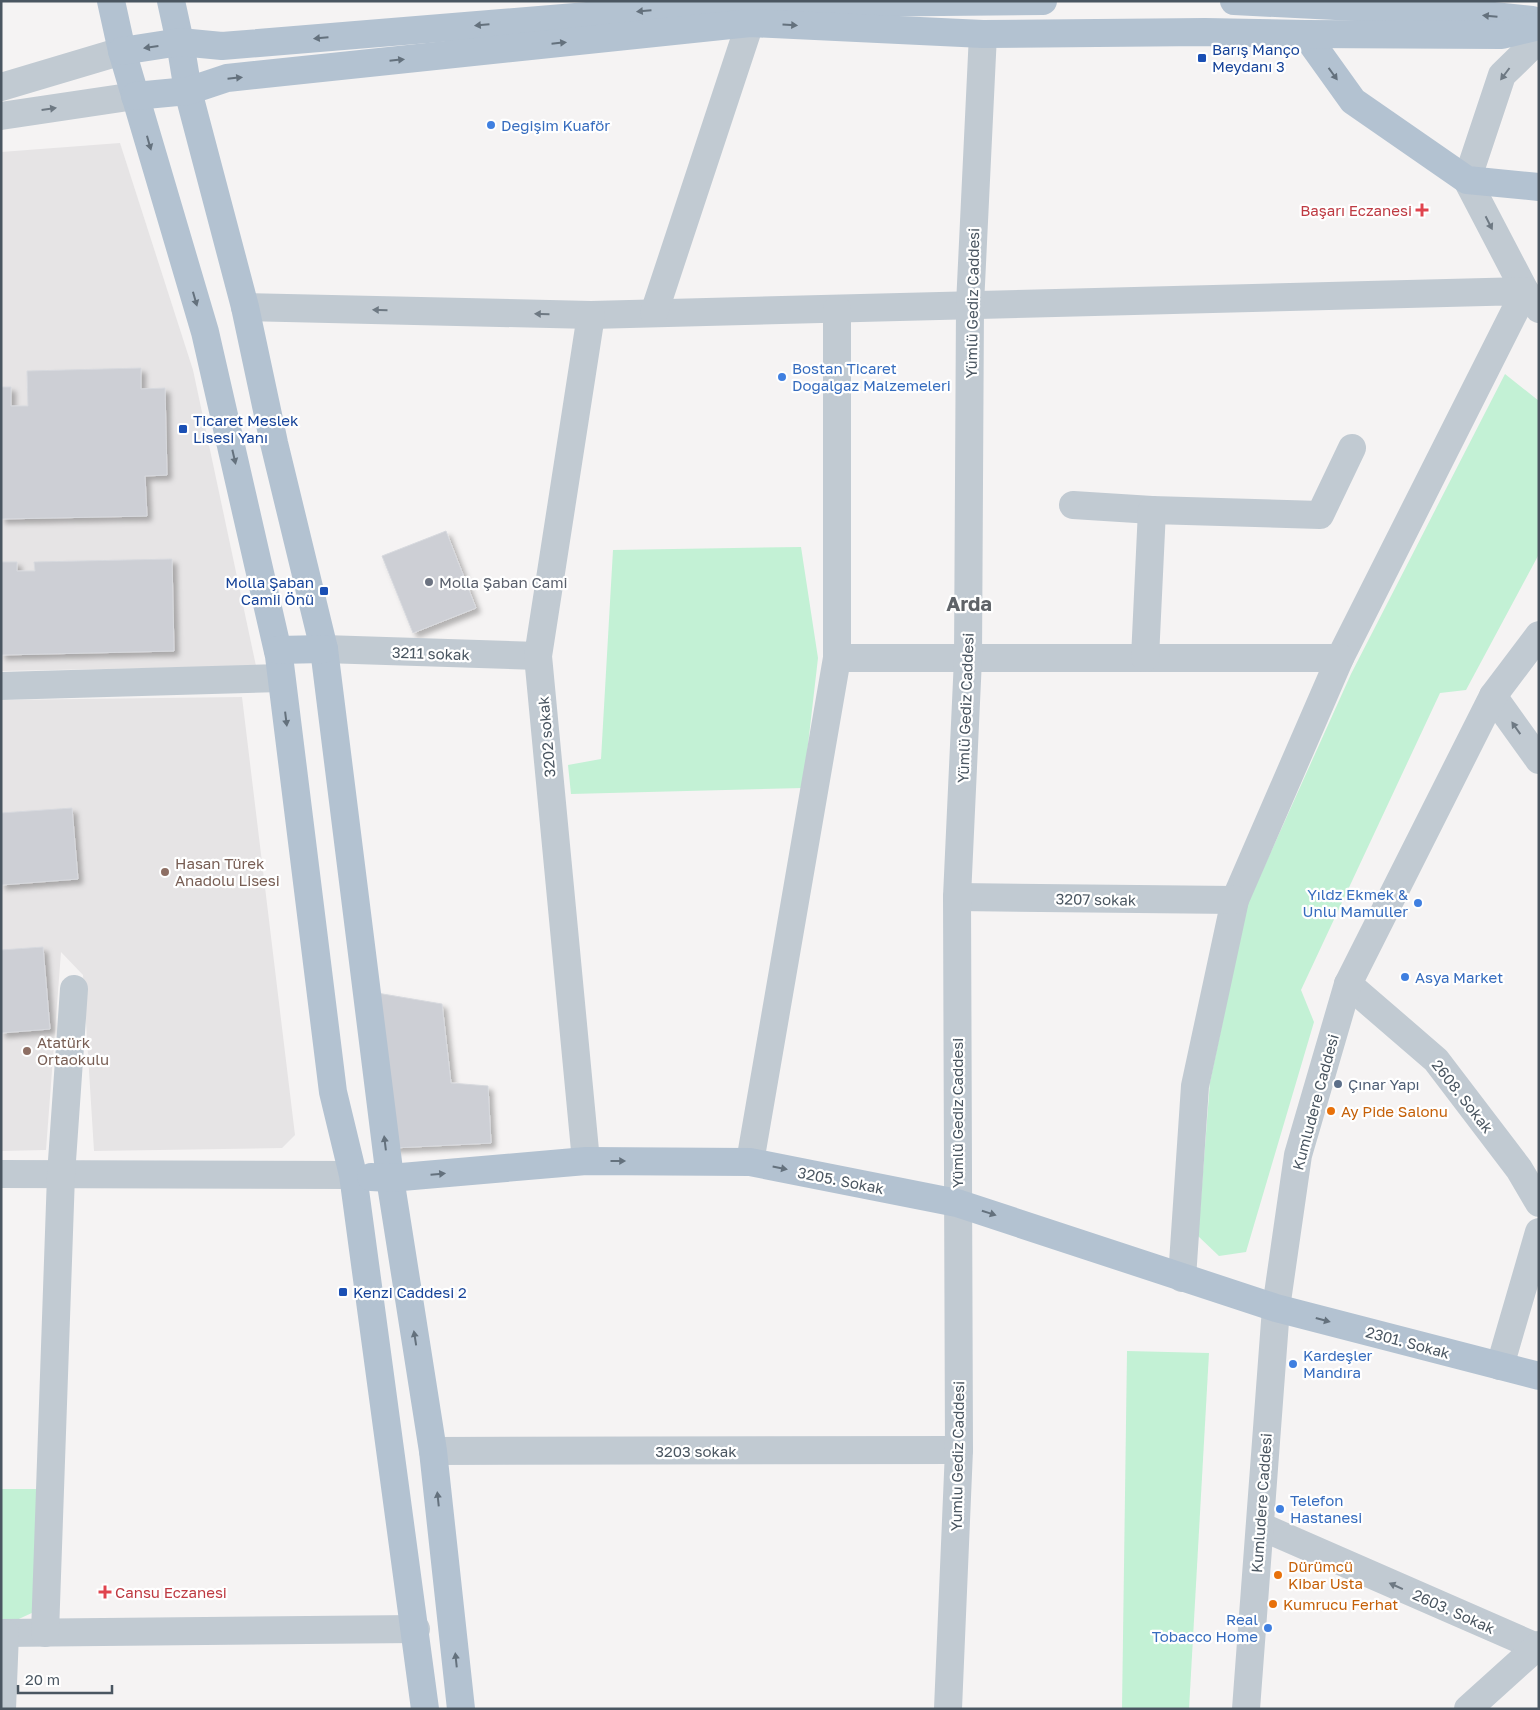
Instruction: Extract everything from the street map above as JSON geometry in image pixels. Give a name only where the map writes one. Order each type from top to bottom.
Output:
[{"type":"main road","points":[[111,1],[122,51],[205,332],[278,650],[333,1092],[353,1175],[416,1628],[425,1709]]},
{"type":"main road","points":[[171,1],[188,90],[245,307],[274,443],[324,649],[390,1178],[433,1451],[461,1709]]},
{"type":"main road","points":[[749,14],[1043,1]]},
{"type":"main road","points":[[1234,1],[1456,12],[1539,20]]},
{"type":"main road","points":[[122,51],[180,42],[222,46],[696,12],[749,14],[982,34],[1205,32],[1502,36],[1539,26]]},
{"type":"main road","points":[[135,96],[188,90],[227,78],[696,12]]},
{"type":"main road","points":[[1305,34],[1353,101],[1467,180],[1539,187]]},
{"type":"main road","points":[[278,650],[324,649]]},
{"type":"main road","name":"3205. Sokak","points":[[353,1175],[390,1178],[586,1161],[750,1162],[957,1203],[1276,1308]]},
{"type":"main road","name":"2301. Sokak","points":[[1276,1308],[1539,1376]]},
{"type":"street","points":[[654,313],[749,14]]},
{"type":"street","name":"Yümlü Gediz Caddesi","points":[[957,1203],[957,897],[968,659],[970,305],[982,34]]},
{"type":"street","points":[[1532,300],[1467,180],[1502,76],[1539,38]]},
{"type":"street","points":[[1,87],[122,51]]},
{"type":"street","points":[[1,116],[135,96]]},
{"type":"street","points":[[245,307],[591,315],[970,305],[1532,300]]},
{"type":"street","points":[[1182,1278],[1195,1086],[1235,900],[1340,658],[1532,300]]},
{"type":"street","points":[[750,1162],[837,658],[837,309]]},
{"type":"street","name":"3202 sokak","points":[[586,1161],[538,656],[591,315]]},
{"type":"street","points":[[1073,505],[1152,510],[1320,515],[1352,448]]},
{"type":"street","points":[[1145,658],[1152,510]]},
{"type":"street","name":"Kumludere Caddesi","points":[[1246,1709],[1276,1308],[1298,1155],[1348,984],[1493,696],[1539,635]]},
{"type":"street","name":"3211 sokak","points":[[324,649],[538,656]]},
{"type":"street","points":[[837,658],[1340,658]]},
{"type":"street","points":[[1,686],[281,678]]},
{"type":"street","points":[[1493,696],[1539,760]]},
{"type":"street","name":"3207 sokak","points":[[957,897],[1235,900]]},
{"type":"street","name":"2608. Sokak","points":[[1348,984],[1436,1060],[1520,1169],[1539,1203]]},
{"type":"street","points":[[45,1633],[61,1175],[74,989]]},
{"type":"street","points":[[1,1174],[353,1175]]},
{"type":"street","name":"Yumlu Gediz Caddesi","points":[[948,1709],[959,1450],[957,1203]]},
{"type":"street","points":[[1500,1366],[1539,1232]]},
{"type":"street","name":"3203 sokak","points":[[433,1451],[959,1450]]},
{"type":"street","name":"2603. Sokak","points":[[1260,1526],[1538,1647]]},
{"type":"street","points":[[2,1709],[3,1633],[416,1628]]},
{"type":"street","points":[[1468,1709],[1538,1647]]},
{"type":"shaded area","points":[[120,143],[193,370],[256,666],[1,671],[1,152]]},
{"type":"shaded area","name":"Hasan Türek Anadolu Lisesi","points":[[242,697],[295,1135],[282,1148],[94,1151],[83,975],[61,952],[46,1150],[1,1151],[1,700]]},
{"type":"green space","points":[[1505,374],[1539,401],[1539,554],[1466,690],[1440,693],[1301,990],[1314,1022],[1246,1252],[1219,1256],[1198,1236],[1210,1082],[1247,905],[1351,674]]},
{"type":"green space","points":[[801,547],[818,658],[803,788],[571,794],[568,765],[601,759],[613,550]]},
{"type":"green space","points":[[1127,1351],[1209,1353],[1189,1709],[1122,1709]]},
{"type":"green space","points":[[1,1489],[41,1489],[34,1612],[10,1623],[1,1623]]},
{"type":"building","points":[[141,368],[141,389],[165,388],[167,475],[145,476],[147,516],[1,519],[1,387],[11,387],[11,406],[28,406],[27,371]]},
{"type":"building","name":"Molla Şaban Cami","points":[[446,531],[476,608],[413,633],[382,556]]},
{"type":"building","points":[[172,559],[174,651],[1,655],[1,562],[17,562],[17,571],[35,571],[34,562]]},
{"type":"building","points":[[72,808],[78,879],[1,885],[1,813]]},
{"type":"building","points":[[43,947],[50,1029],[1,1033],[1,950]]},
{"type":"building","points":[[377,993],[442,1004],[451,1083],[488,1086],[491,1143],[393,1148]]},
{"type":"place","name":"Barış Manço Meydanı 3","points":[[1202,58]]},
{"type":"place","name":"Değişim Kuaför","points":[[491,125]]},
{"type":"place","name":"Başarı Eczanesi","points":[[1422,210]]},
{"type":"place","name":"Bostan Ticaret Doğalgaz Malzemeleri","points":[[782,377]]},
{"type":"place","name":"Ticaret Meslek Lisesi Yanı","points":[[183,429]]},
{"type":"place","name":"Molla Şaban Cami","points":[[429,582]]},
{"type":"place","name":"Molla Şaban Camii Önü","points":[[324,591]]},
{"type":"place","name":"Hasan Türek Anadolu Lisesi","points":[[165,872]]},
{"type":"place","name":"Yıldz Ekmek & Unlu Mamuller","points":[[1418,903]]},
{"type":"place","name":"Asya Market","points":[[1405,977]]},
{"type":"place","name":"Atatürk Ortaokulu","points":[[27,1051]]},
{"type":"place","name":"Çınar Yapı","points":[[1338,1084]]},
{"type":"place","name":"Ay Pide Salonu","points":[[1331,1111]]},
{"type":"place","name":"Kenzi Caddesi 2","points":[[343,1292]]},
{"type":"place","name":"Kardeşler Mandıra","points":[[1293,1364]]},
{"type":"place","name":"Telefon Hastanesi","points":[[1280,1509]]},
{"type":"place","name":"Dürümcü Kibar Usta","points":[[1278,1575]]},
{"type":"place","name":"Cansu Eczanesi","points":[[105,1592]]},
{"type":"place","name":"Kumrucu Ferhat","points":[[1273,1604]]},
{"type":"place","name":"Real Tobacco Home","points":[[1268,1628]]},
{"type":"district","name":"Arda","points":[[969,603]]}]
